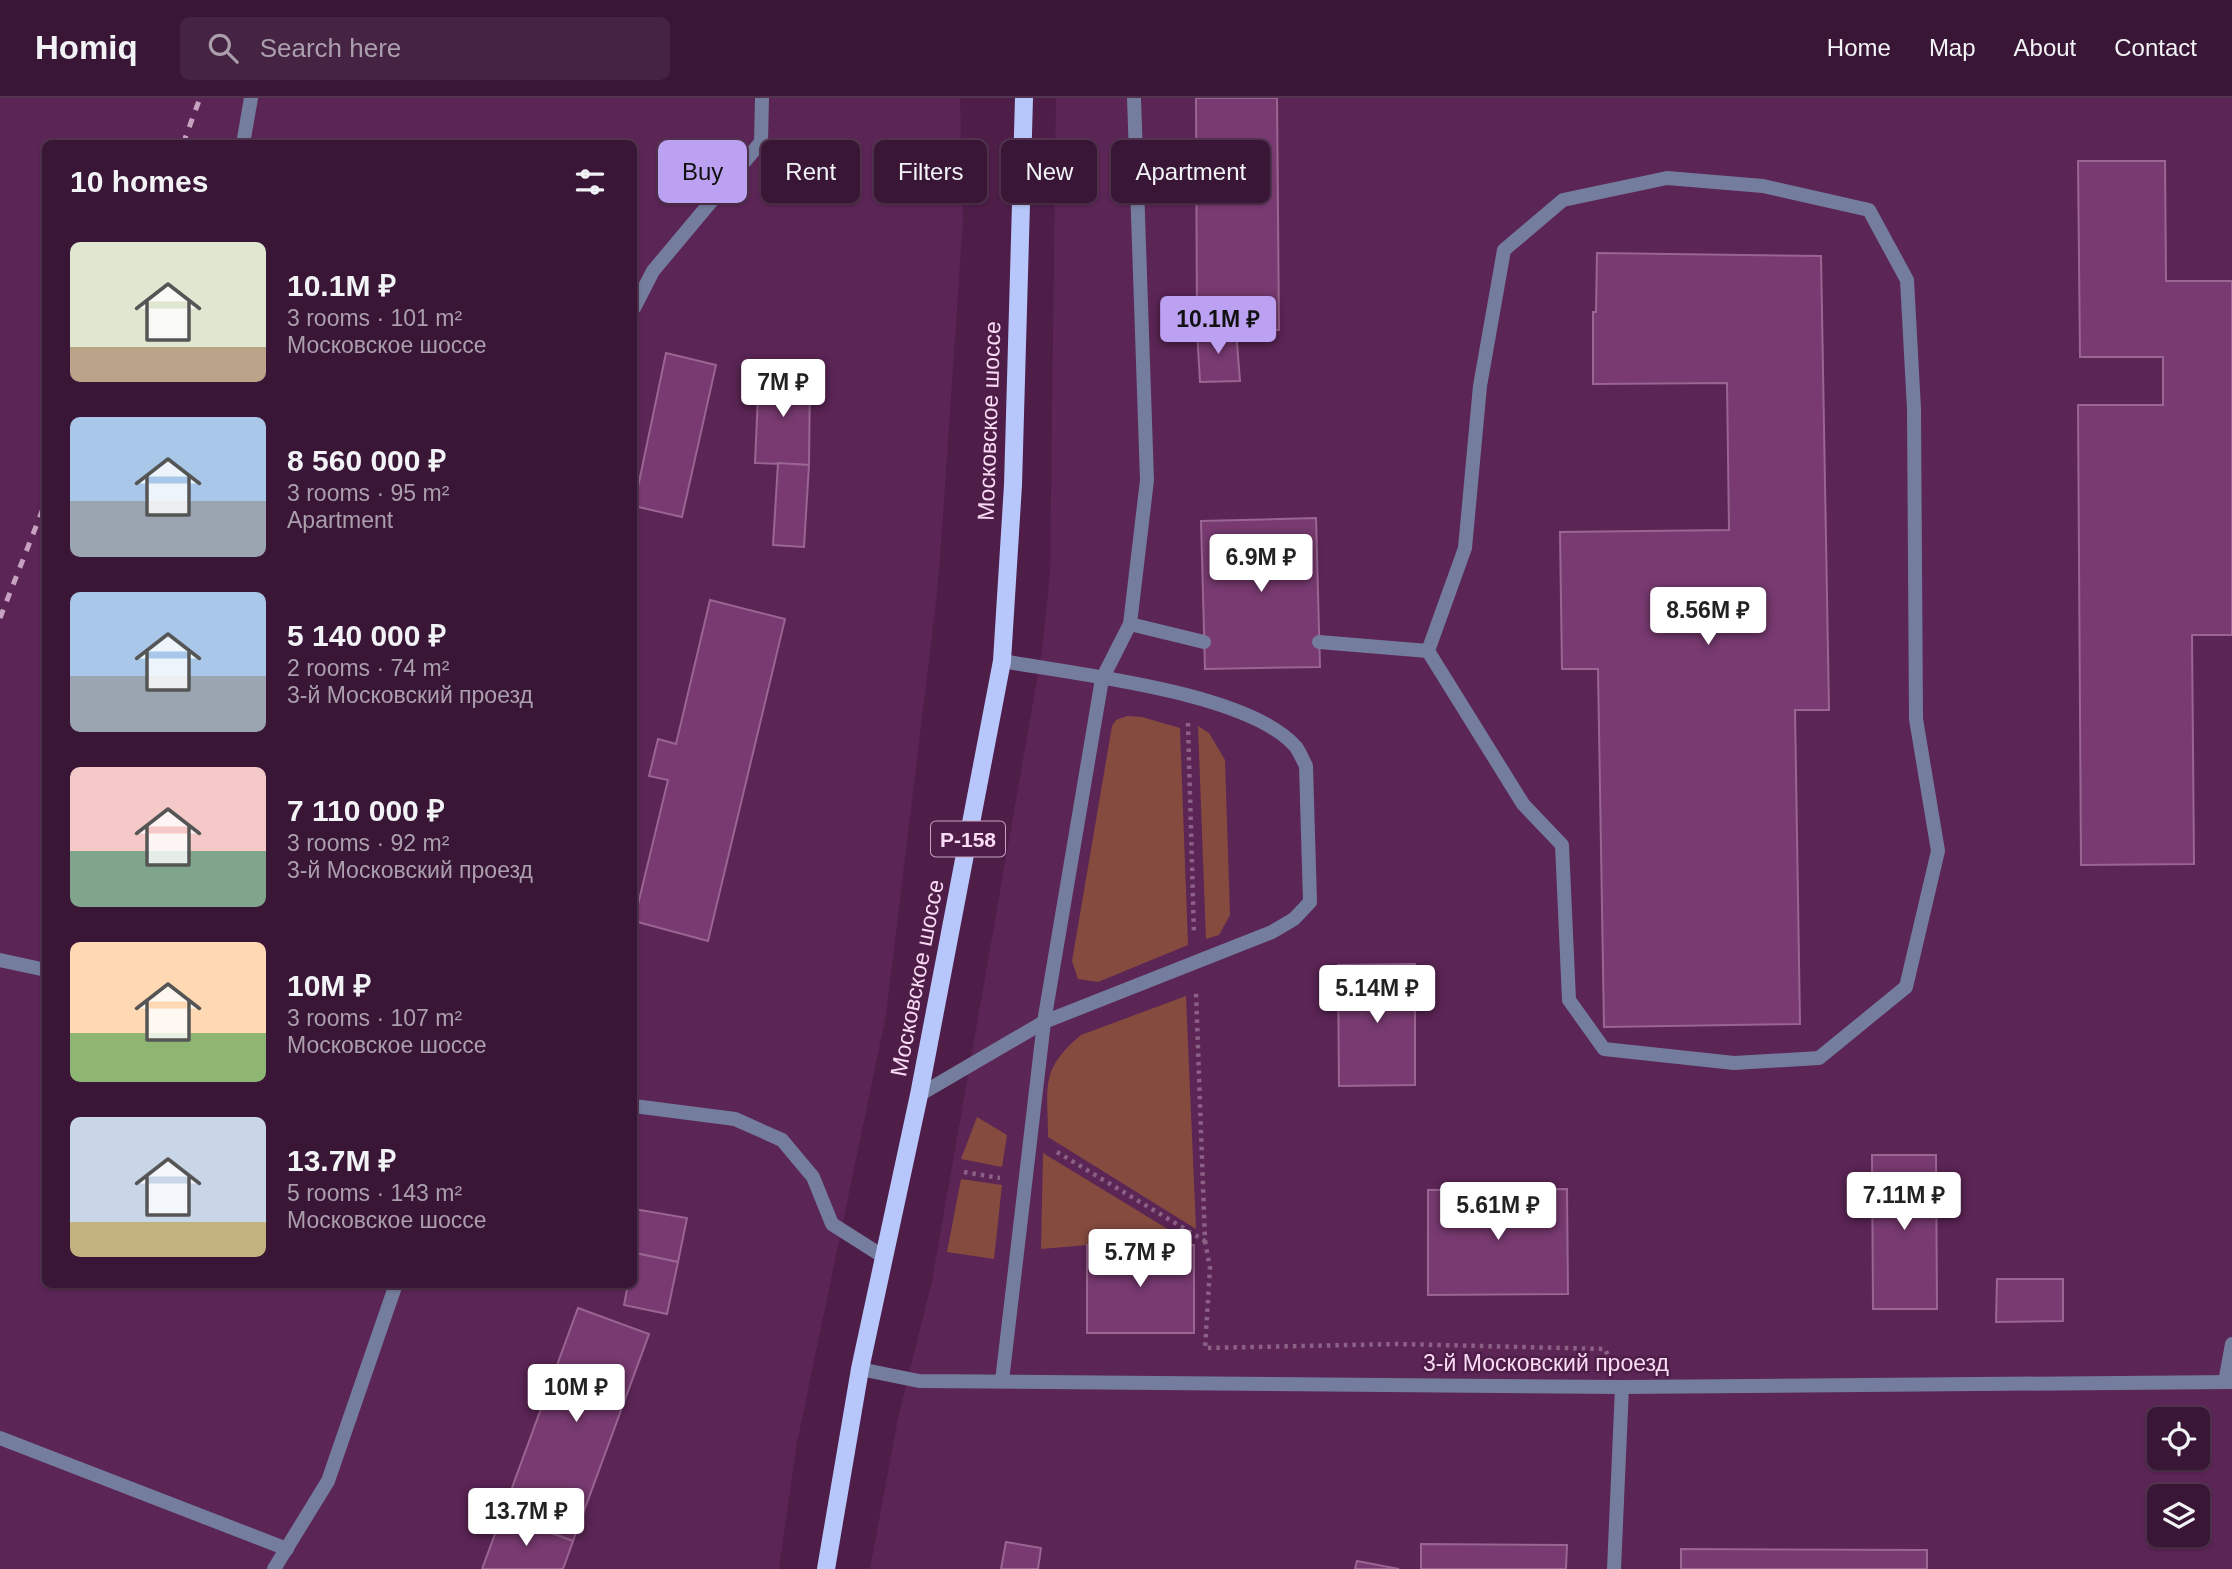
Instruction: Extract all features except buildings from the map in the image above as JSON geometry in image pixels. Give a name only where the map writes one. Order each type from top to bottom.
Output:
[{"type":"main road","name":"Московское шоссе","points":[[826,1569],[860,1368],[919,1095],[1002,662],[1013,485],[1024,98]]},
{"type":"street","points":[[244,140],[251,98]]},
{"type":"street","points":[[637,302],[653,271],[761,142],[762,98]]},
{"type":"street","points":[[1002,1381],[1044,1022],[1102,679],[1130,624],[1147,480],[1134,98]]},
{"type":"street","points":[[1667,178],[1763,186],[1868,210],[1908,280],[1914,409],[1916,719],[1938,851],[1906,987],[1819,1058],[1734,1063],[1604,1049],[1569,1000],[1562,845],[1523,804],[1429,651],[1465,548],[1480,386],[1504,250],[1563,200],[1667,178]]},
{"type":"street","points":[[1130,624],[1205,642]]},
{"type":"street","points":[[1320,642],[1429,651]]},
{"type":"street","points":[[919,1095],[1044,1022],[1272,932],[1294,919],[1310,902],[1306,766],[1296,748],[1269,726],[1188,694],[1002,662]]},
{"type":"street","points":[[0,960],[42,970]]},
{"type":"street","points":[[637,1106],[735,1119],[782,1140],[813,1177],[832,1224],[884,1257]]},
{"type":"street","points":[[274,1569],[328,1481],[395,1288]]},
{"type":"street","points":[[2229,1382],[2232,1344]]},
{"type":"street","name":"3-й Московский проезд","points":[[860,1368],[919,1381],[1622,1387],[2229,1382]]},
{"type":"street","points":[[1614,1569],[1622,1387]]},
{"type":"street","points":[[0,1438],[286,1549]]},
{"type":"path","points":[[1188,694],[1194,962],[1205,1241],[1209,1268],[1205,1348],[1398,1344],[1605,1349],[1622,1387]]},
{"type":"path","points":[[1030,1136],[1205,1241]]},
{"type":"path","points":[[964,1172],[1025,1182]]},
{"type":"shaded area","points":[[0,98],[960,98],[961,140],[874,140],[874,203],[963,203],[963,219],[937,594],[886,1015],[797,1443],[779,1569],[0,1569]]},
{"type":"shaded area","points":[[1056,98],[2232,98],[2232,1569],[870,1569],[898,1418],[932,1281],[1042,651],[1050,574],[1055,203],[1097,203],[1097,140],[1055,140]]},
{"type":"shaded area","points":[[1127,716],[1142,717],[1180,728],[1188,945],[1098,982],[1078,979],[1072,961],[1112,726],[1116,720]]},
{"type":"shaded area","points":[[1198,726],[1209,733],[1225,760],[1230,915],[1219,935],[1206,939]]},
{"type":"shaded area","points":[[1186,996],[1196,1229],[1048,1137],[1049,1080],[1052,1069],[1068,1047],[1081,1035]]},
{"type":"shaded area","points":[[977,1117],[1007,1135],[1002,1167],[961,1159]]},
{"type":"shaded area","points":[[1043,1153],[1194,1245],[1087,1245],[1041,1249]]},
{"type":"shaded area","points":[[961,1179],[1002,1185],[994,1259],[947,1252]]},
{"type":"railway","points":[[184,140],[200,98]]},
{"type":"railway","points":[[0,618],[42,511]]}]
